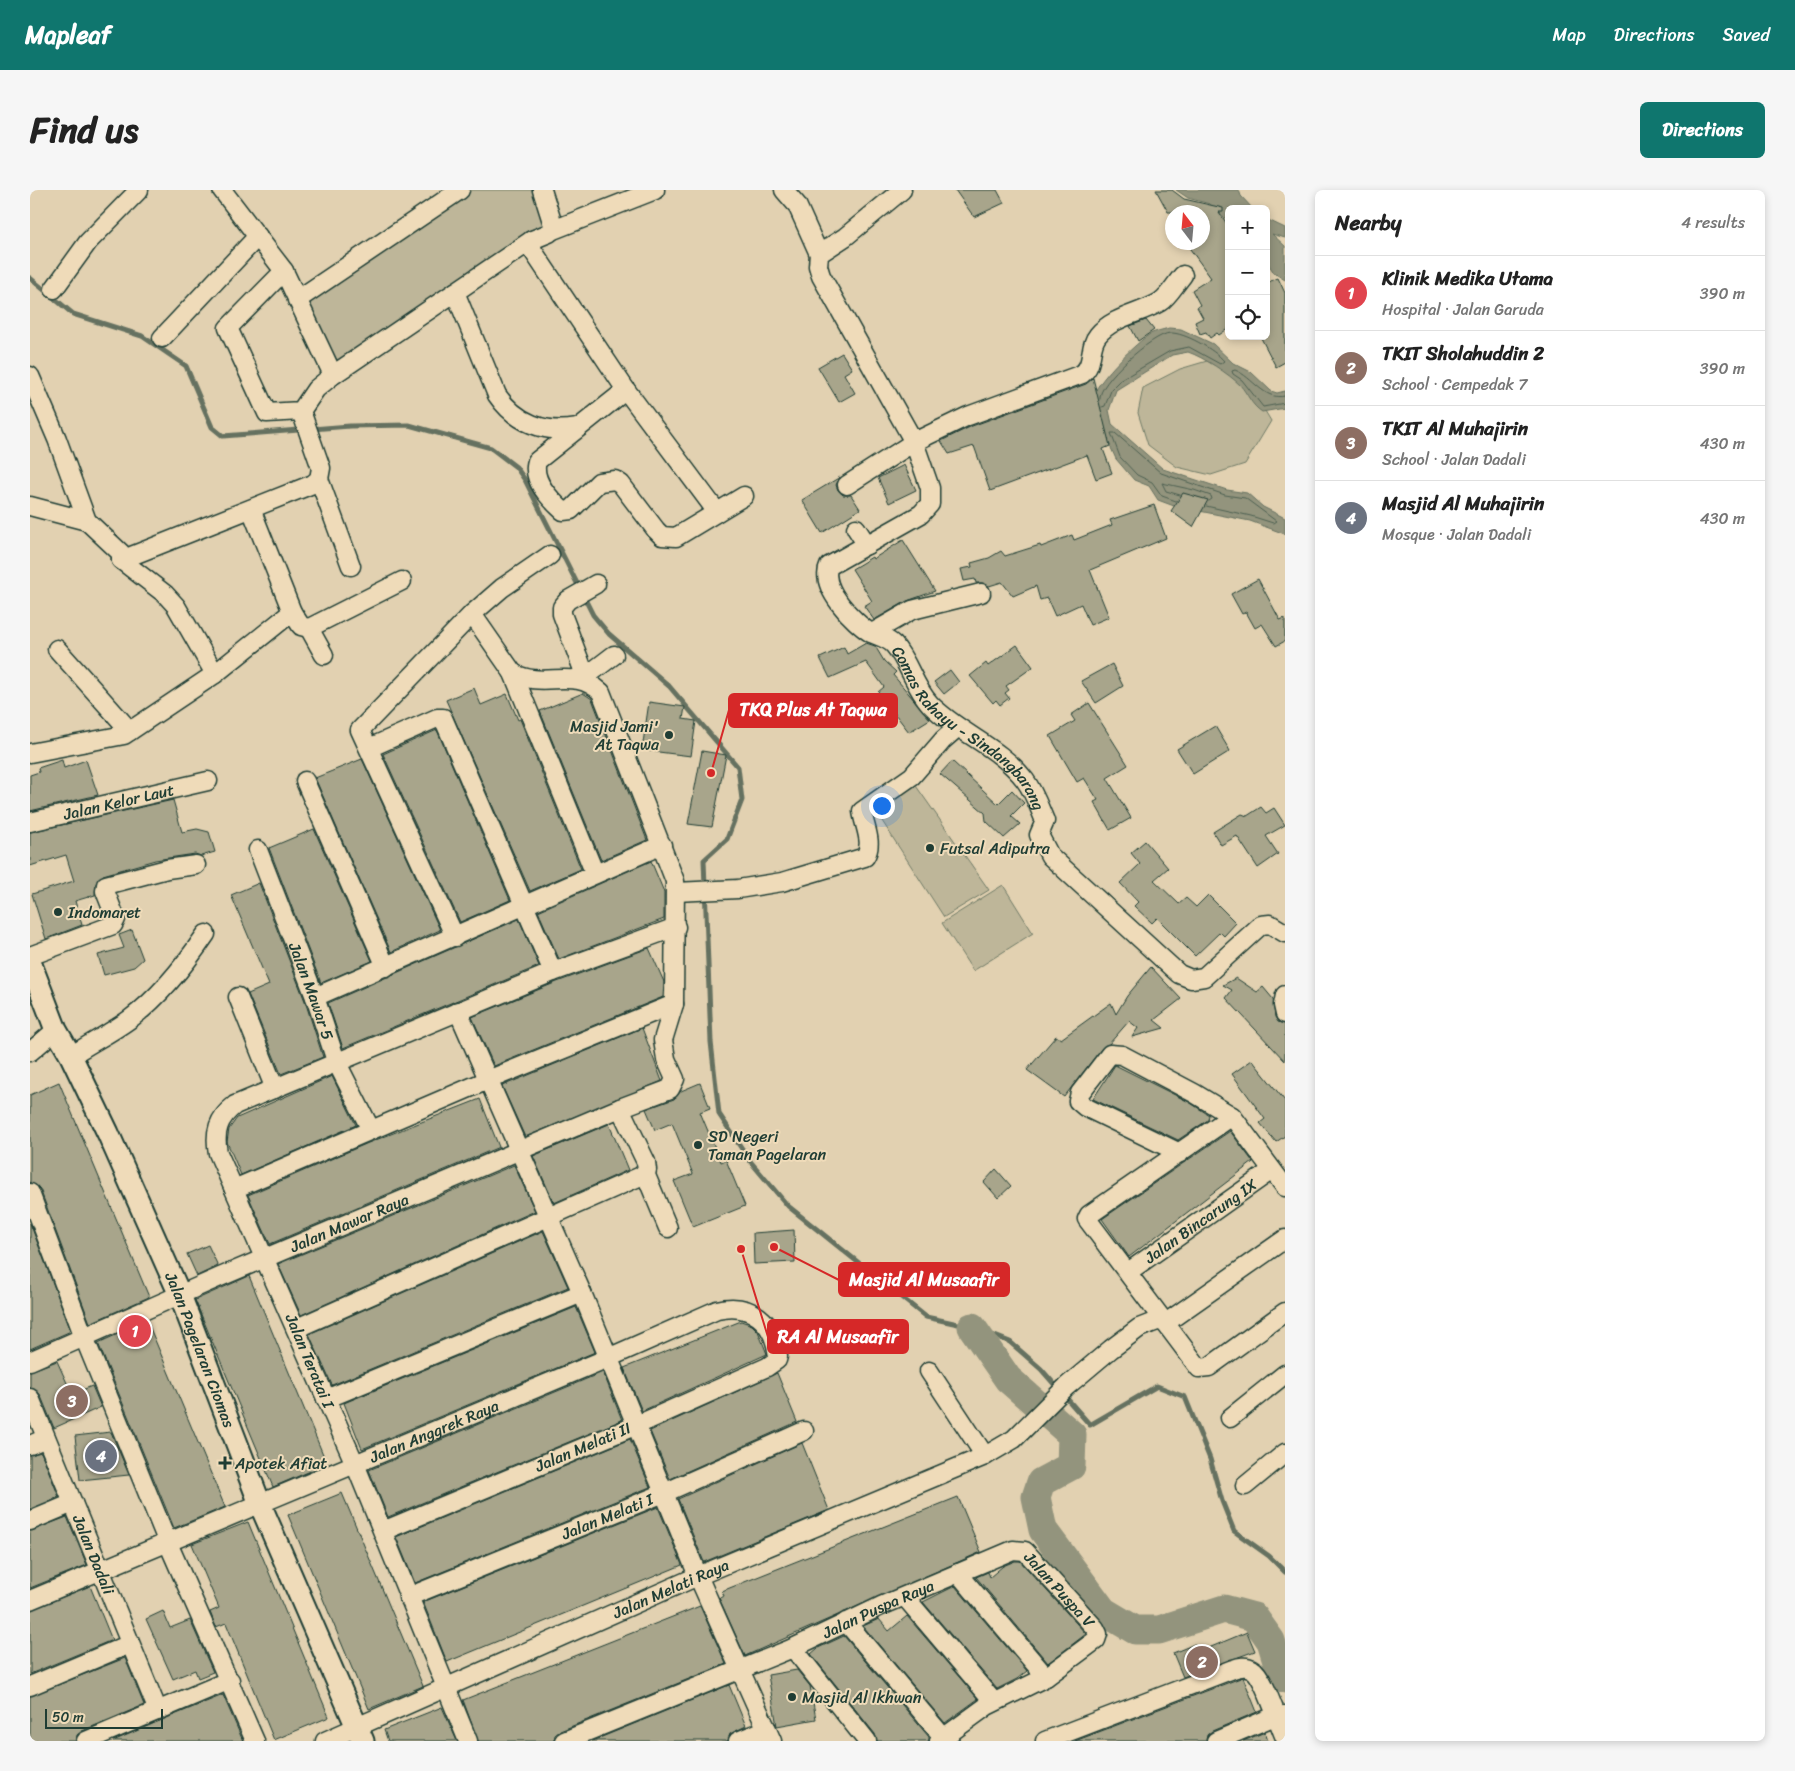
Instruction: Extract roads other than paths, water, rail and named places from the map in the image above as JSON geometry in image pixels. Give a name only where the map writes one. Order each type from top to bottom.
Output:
[{"type":"main road","name":"Jalan Pagelaran Ciomas","points":[[30,962],[56,1030],[71,1056],[180,1295],[260,1504],[360,1734]]},
{"type":"street","points":[[54,289],[88,242],[139,190]]},
{"type":"street","points":[[222,190],[284,271],[333,375]]},
{"type":"street","points":[[297,300],[460,190]]},
{"type":"street","points":[[542,190],[554,222],[553,230]]},
{"type":"street","points":[[350,566],[320,479],[321,468],[302,414],[316,389],[333,375],[532,240],[655,190]]},
{"type":"street","points":[[784,190],[797,205],[819,254],[818,266],[821,276],[914,442],[930,488],[930,504],[921,514],[867,545],[856,528]]},
{"type":"street","points":[[819,254],[845,237],[902,190]]},
{"type":"street","points":[[162,338],[258,236]]},
{"type":"street","points":[[532,240],[531,243],[535,255],[626,390],[716,512]]},
{"type":"street","points":[[284,271],[228,328],[267,413],[302,414]]},
{"type":"street","points":[[847,485],[914,442],[968,416],[1082,374],[1090,365],[1093,344],[1099,334],[1121,318],[1159,302],[1183,275]]},
{"type":"street","points":[[455,292],[503,404],[518,418],[541,429],[566,430],[578,428]]},
{"type":"street","points":[[30,376],[57,439],[88,521],[121,553],[121,560]]},
{"type":"street","points":[[626,390],[540,456],[536,464],[539,481],[563,511],[571,510],[598,482],[608,479],[615,480],[621,484],[662,536],[676,537],[744,496]]},
{"type":"street","points":[[121,560],[313,484],[320,479]]},
{"type":"street","points":[[30,506],[88,521]]},
{"type":"street","points":[[251,509],[292,612],[301,626],[308,628],[402,581]]},
{"type":"street","name":"Comas Rahayu - Sindangbarang","points":[[867,545],[833,563],[826,574],[829,585],[845,610],[858,624],[872,633],[885,637],[895,646],[929,703],[958,727],[1002,757],[1025,780],[1033,793],[1044,821],[1039,835],[1050,856],[1179,974],[1191,979],[1204,978],[1261,924],[1270,924],[1285,933]]},
{"type":"street","points":[[455,937],[360,730],[472,614],[502,588],[550,555]]},
{"type":"street","points":[[121,560],[165,594],[176,606],[210,670],[215,674]]},
{"type":"street","points":[[234,1189],[488,1080],[674,1004],[675,881],[601,692],[581,676],[562,614],[562,607],[568,600],[590,587]]},
{"type":"street","points":[[872,633],[912,610],[981,593]]},
{"type":"street","points":[[30,753],[113,738],[130,731],[215,674],[292,612]]},
{"type":"street","points":[[472,614],[513,673],[595,874]]},
{"type":"street","points":[[308,628],[324,655]]},
{"type":"street","points":[[58,649],[130,731]]},
{"type":"street","points":[[513,673],[534,680],[581,676],[614,655]]},
{"type":"street","points":[[369,748],[436,718],[443,718],[553,972]]},
{"type":"street","points":[[676,892],[699,892],[782,882],[865,857],[868,852],[868,838],[862,811],[912,776],[943,740],[958,727]]},
{"type":"street","name":"Jalan Kelor Laut","points":[[30,822],[208,781]]},
{"type":"street","points":[[305,781],[386,968]]},
{"type":"street","points":[[315,997],[386,968],[662,845]]},
{"type":"street","name":"Jalan Mawar 5","points":[[258,850],[315,997],[336,1061],[371,1130]]},
{"type":"street","points":[[30,956],[113,926],[116,919],[105,891],[106,885],[167,869],[196,865]]},
{"type":"street","name":"Jalan Teratai I","points":[[468,1741],[355,1464],[297,1328],[218,1153],[216,1133],[219,1122],[225,1113],[235,1105],[336,1061],[553,972],[676,926]]},
{"type":"street","points":[[71,1056],[129,1020],[154,998],[186,964],[206,934]]},
{"type":"street","points":[[238,997],[275,1089]]},
{"type":"street","name":"Jalan Mawar Raya","points":[[30,1361],[519,1150],[670,1089],[674,1085],[675,1079],[666,1059],[663,1040],[674,1004]]},
{"type":"street","points":[[458,1011],[582,1293],[698,1576],[770,1735],[738,1741]]},
{"type":"street","points":[[30,1052],[56,1030]]},
{"type":"street","points":[[1180,1153],[1084,1107],[1078,1101],[1080,1093],[1110,1054],[1122,1054],[1232,1116],[1285,1187]]},
{"type":"street","points":[[620,1108],[646,1162],[645,1174],[668,1228]]},
{"type":"street","points":[[1232,1116],[1087,1216],[1167,1322],[1199,1368],[1205,1369],[1284,1315]]},
{"type":"street","name":"Jalan Bincarung IX","points":[[1128,1272],[1272,1170]]},
{"type":"street","points":[[297,1328],[645,1174]]},
{"type":"street","points":[[31,1196],[84,1337],[168,1544],[230,1680],[255,1741]]},
{"type":"street","points":[[1167,1322],[1285,1239]]},
{"type":"street","points":[[326,1399],[582,1293]]},
{"type":"street","name":"Jalan Anggrek Raya","points":[[30,1600],[168,1544],[608,1358],[687,1322],[732,1306],[745,1308],[756,1313],[766,1324],[778,1356]]},
{"type":"street","name":"Jalan Melati Raya","points":[[325,1741],[360,1734],[447,1686],[698,1576],[985,1456],[1014,1439],[1091,1364],[1139,1328],[1157,1322],[1167,1322]]},
{"type":"street","name":"Jalan Melati II","points":[[383,1531],[637,1425],[767,1367],[777,1360],[778,1356]]},
{"type":"street","points":[[929,1371],[985,1456]]},
{"type":"street","points":[[1230,1418],[1285,1374]]},
{"type":"street","name":"Jalan Dadali","points":[[30,1398],[158,1710]]},
{"type":"street","name":"Jalan Melati I","points":[[408,1597],[664,1493],[804,1431]]},
{"type":"street","points":[[30,1445],[46,1438]]},
{"type":"street","points":[[1245,1486],[1285,1453]]},
{"type":"street","points":[[30,1521],[73,1503]]},
{"type":"street","name":"Jalan Puspa Raya","points":[[564,1741],[740,1671],[846,1622],[1018,1549]]},
{"type":"street","name":"Jalan Puspa V","points":[[1018,1549],[1025,1551],[1095,1628],[1098,1634],[1096,1640],[1046,1677]]},
{"type":"street","points":[[846,1622],[941,1739],[994,1702],[1046,1677],[958,1573]]},
{"type":"street","points":[[905,1597],[994,1702]]},
{"type":"street","points":[[30,1686],[130,1644]]},
{"type":"street","points":[[793,1648],[867,1741]]},
{"type":"street","points":[[1045,1741],[1233,1670],[1247,1667],[1258,1674],[1264,1684],[1280,1715],[1285,1738]]},
{"type":"street","points":[[86,1741],[230,1680]]},
{"type":"street","points":[[1216,1741],[1280,1715]]},
{"type":"water","points":[[1176,190],[1239,190],[1241,196],[1249,205],[1225,205],[1225,218],[1210,204],[1188,198]]},
{"type":"water","points":[[1270,221],[1285,228],[1285,238],[1272,234],[1285,246],[1285,280],[1274,273],[1270,266]]},
{"type":"water","points":[[1169,328],[1181,329],[1213,344],[1233,363],[1251,372],[1271,391],[1277,393],[1285,391],[1285,408],[1262,412],[1255,406],[1243,388],[1223,371],[1188,352],[1172,355],[1116,390],[1109,410],[1112,424],[1163,469],[1227,490],[1247,493],[1263,507],[1285,518],[1285,534],[1250,521],[1174,506],[1158,500],[1149,486],[1134,480],[1116,459],[1097,417],[1094,394],[1103,379],[1136,345],[1150,334]]},
{"type":"waterway","points":[[30,278],[73,314],[142,336],[186,366],[212,427],[223,436],[350,426],[409,425],[491,448],[516,467],[525,480],[593,615],[609,634],[669,686],[738,767],[742,800],[727,839],[704,860],[711,1042],[719,1114],[750,1161],[788,1206],[926,1317],[972,1327],[1010,1342],[1041,1369],[1090,1425],[1157,1386],[1185,1397],[1210,1459],[1222,1501],[1234,1531],[1269,1556],[1285,1572]]},
{"type":"waterway","points":[[972,1327],[1008,1379],[1072,1435],[1071,1466],[1041,1482],[1036,1497],[1043,1530],[1103,1611],[1135,1630],[1159,1630],[1224,1609],[1254,1617],[1271,1641],[1282,1677],[1285,1679]]},
{"type":"place","name":"Masjid Jami' At Taqwa","points":[[669,735]]},
{"type":"place","name":"TKQ Plus At Taqwa","points":[[711,773]]},
{"type":"place","name":"Futsal Adiputra","points":[[930,848]]},
{"type":"place","name":"Indomaret","points":[[58,912]]},
{"type":"place","name":"SD Negeri Taman Pagelaran","points":[[698,1145]]},
{"type":"place","name":"Masjid Al Musaafir","points":[[774,1247]]},
{"type":"place","name":"RA Al Musaafir","points":[[741,1249]]},
{"type":"place","name":"Klinik Medika Utama","points":[[135,1331]]},
{"type":"place","name":"TKIT Al Muhajirin","points":[[72,1401]]},
{"type":"place","name":"Masjid Al Muhajirin","points":[[101,1456]]},
{"type":"place","name":"Apotek Afiat","points":[[225,1463]]},
{"type":"place","name":"TKIT Sholahuddin 2","points":[[1202,1662]]},
{"type":"place","name":"Masjid Al Ikhwan","points":[[792,1697]]}]
